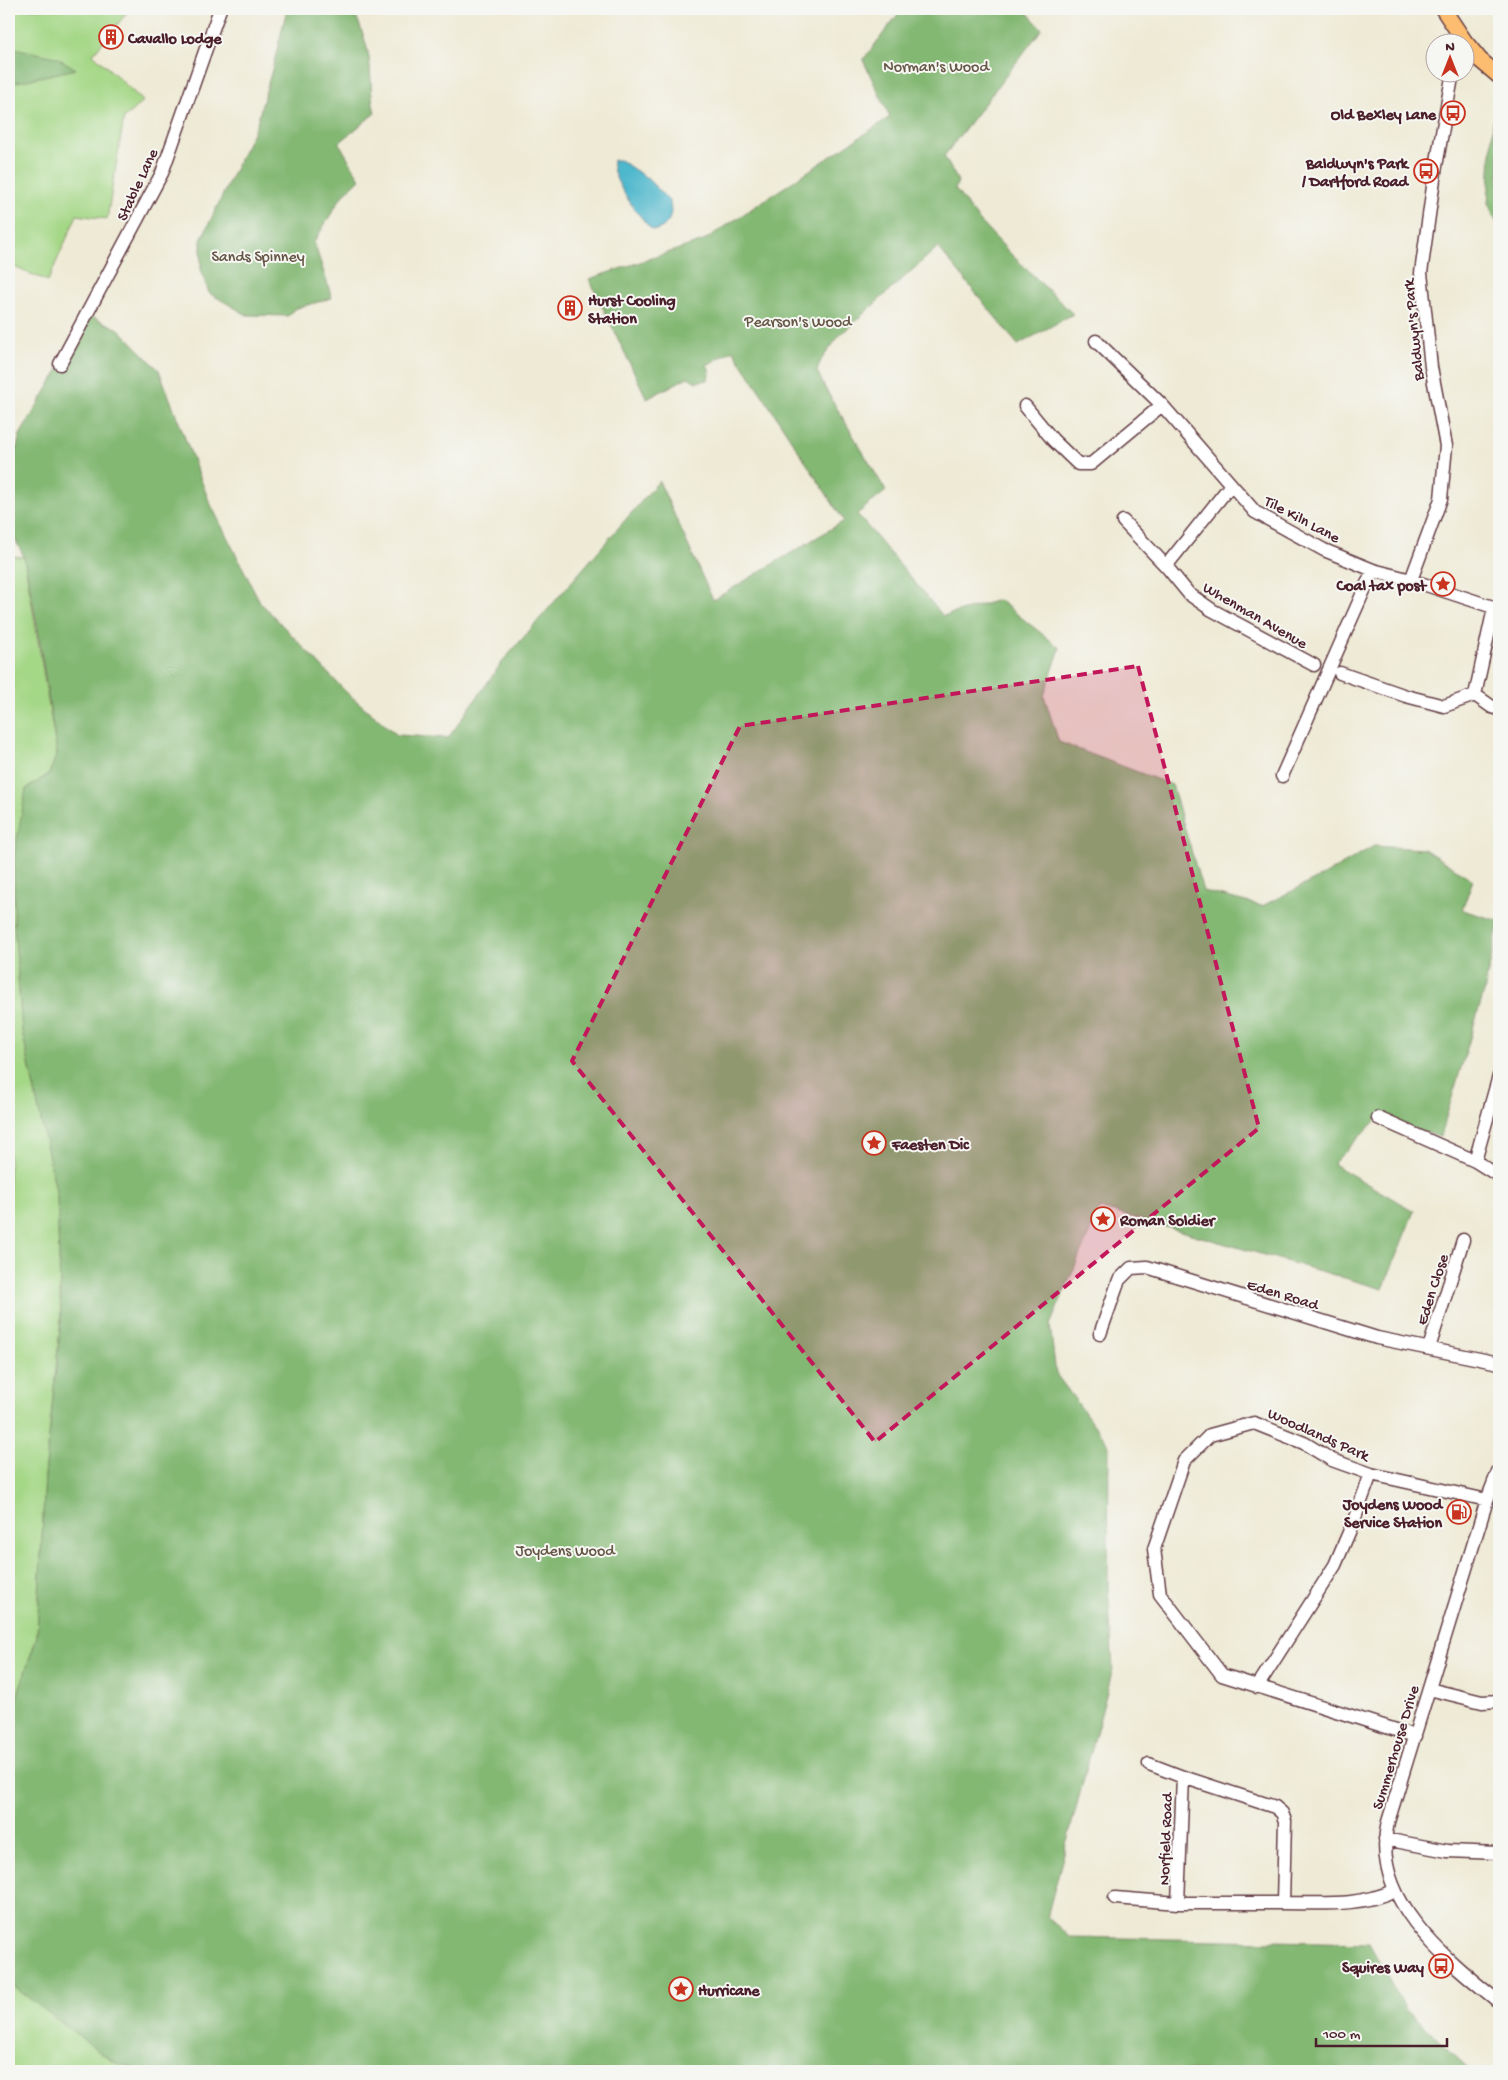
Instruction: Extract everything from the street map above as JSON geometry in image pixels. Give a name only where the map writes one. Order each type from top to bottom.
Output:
[{"type":"main road","points":[[1443,9],[1457,32]]},
{"type":"main road","points":[[1476,56],[1499,76]]},
{"type":"street","name":"Stable Lane","points":[[60,364],[162,173],[220,9]]},
{"type":"street","name":"Baldwyn's Park","points":[[1411,580],[1441,499],[1446,446],[1431,367],[1421,273],[1435,172],[1451,82]]},
{"type":"street","name":"Tile Kiln Lane","points":[[1096,341],[1162,405],[1230,486],[1255,512],[1324,550],[1373,570],[1411,580],[1496,608]]},
{"type":"street","points":[[1025,406],[1053,440],[1078,464],[1091,464],[1162,405]]},
{"type":"street","points":[[1166,566],[1230,486]]},
{"type":"street","name":"Whenman Avenue","points":[[1123,521],[1166,566],[1189,594],[1212,610],[1314,666]]},
{"type":"street","points":[[1282,776],[1373,570]]},
{"type":"street","points":[[1475,695],[1496,608]]},
{"type":"street","points":[[1340,673],[1406,696],[1444,706],[1475,695]]},
{"type":"street","points":[[1475,695],[1499,710]]},
{"type":"street","points":[[1475,1161],[1499,1076]]},
{"type":"street","points":[[1378,1118],[1475,1161],[1499,1176]]},
{"type":"street","name":"Eden Close","points":[[1429,1348],[1463,1240]]},
{"type":"street","name":"Eden Road","points":[[1100,1334],[1119,1280],[1131,1268],[1147,1267],[1377,1338],[1499,1363]]},
{"type":"street","name":"Woodlands Park","points":[[1415,1736],[1222,1675],[1160,1594],[1154,1549],[1184,1461],[1210,1435],[1254,1423],[1304,1443],[1332,1460],[1371,1474],[1487,1500]]},
{"type":"street","name":"Summerhouse Drive","points":[[1499,1469],[1496,1490],[1487,1500],[1388,1822],[1385,1839],[1385,1857],[1395,1890],[1407,1910],[1432,1944],[1499,2002]]},
{"type":"street","name":"Woodlands Park","points":[[1257,1687],[1335,1565],[1371,1474]]},
{"type":"street","points":[[1429,1689],[1482,1702],[1499,1702]]},
{"type":"street","name":"Norfield Road","points":[[1149,1764],[1275,1807],[1282,1813],[1286,1828],[1283,1903]]},
{"type":"street","name":"Norfield Road","points":[[1178,1903],[1183,1777]]},
{"type":"street","points":[[1385,1839],[1447,1851],[1499,1853]]},
{"type":"street","name":"Norfield Road","points":[[1115,1898],[1178,1903],[1352,1902],[1375,1898],[1395,1890]]},
{"type":"highlighted area","points":[[1138,666],[1259,1128],[875,1442],[572,1061],[740,726]]},
{"type":"green space","points":[[9,9],[130,9],[93,54],[143,101],[124,118],[107,219],[77,215],[48,281],[9,265]]},
{"type":"green space","name":"Sands Spinney","points":[[287,9],[353,9],[368,51],[375,113],[339,143],[360,179],[342,196],[314,242],[332,298],[294,309],[288,316],[247,315],[209,293],[201,270],[201,240],[256,126]]},
{"type":"green space","name":"Joydens Wood","points":[[902,9],[1024,9],[1042,29],[944,156],[958,181],[955,189],[978,219],[1073,314],[1018,345],[938,247],[840,335],[821,360],[817,371],[825,388],[886,491],[857,514],[943,616],[999,600],[1060,648],[1044,696],[1059,742],[1172,785],[1203,891],[1262,906],[1324,875],[1374,846],[1424,849],[1473,880],[1462,910],[1499,921],[1484,992],[1440,1137],[1379,1117],[1333,1164],[1414,1211],[1383,1289],[1100,1208],[1050,1325],[1056,1374],[1109,1445],[1108,1585],[1113,1669],[1047,1917],[1070,1937],[1369,1943],[1405,2008],[1471,2071],[143,2071],[112,2061],[9,1983],[9,1722],[37,1636],[45,1476],[61,1320],[57,1195],[22,1031],[14,922],[14,856],[26,789],[49,774],[57,754],[37,625],[24,557],[9,527],[9,478],[20,435],[90,316],[119,329],[159,370],[209,501],[260,602],[346,692],[397,735],[448,738],[503,661],[659,481],[713,600],[844,521],[733,350],[707,365],[710,371],[708,380],[696,382],[688,377],[647,399],[589,279],[703,241],[890,117],[863,60]]},
{"type":"green space","points":[[9,47],[56,57],[76,69],[9,84]]},
{"type":"green space","points":[[1499,111],[1499,228],[1488,203],[1493,123]]},
{"type":"green space","points":[[9,556],[24,557],[57,754],[49,774],[26,789],[14,922],[22,1031],[57,1195],[61,1320],[45,1476],[37,1636],[9,1722]]},
{"type":"green space","points":[[9,1981],[112,2061],[143,2071],[9,2071]]},
{"type":"water","points":[[613,160],[620,160],[647,178],[670,202],[671,212],[669,220],[663,227],[652,230],[640,216],[620,186],[613,168]]},
{"type":"place","name":"Cavallo Lodge","points":[[111,37]]},
{"type":"place","name":"Old Bexley Lane","points":[[1453,113]]},
{"type":"place","name":"Baldwyn's Park / Dartford Road","points":[[1426,171]]},
{"type":"place","name":"Hurst Cooling Station","points":[[570,308]]},
{"type":"place","name":"Coal tax post","points":[[1443,584]]},
{"type":"place","name":"Faesten Dic","points":[[874,1143]]},
{"type":"place","name":"Roman Soldier","points":[[1103,1219]]},
{"type":"place","name":"Joydens Wood Service Station","points":[[1459,1512]]},
{"type":"place","name":"Squires Way","points":[[1441,1966]]},
{"type":"place","name":"Hurricane","points":[[681,1989]]},
{"type":"park label","name":"Norman's Wood","points":[[936,65]]},
{"type":"park label","name":"Pearson's Wood","points":[[798,320]]}]
